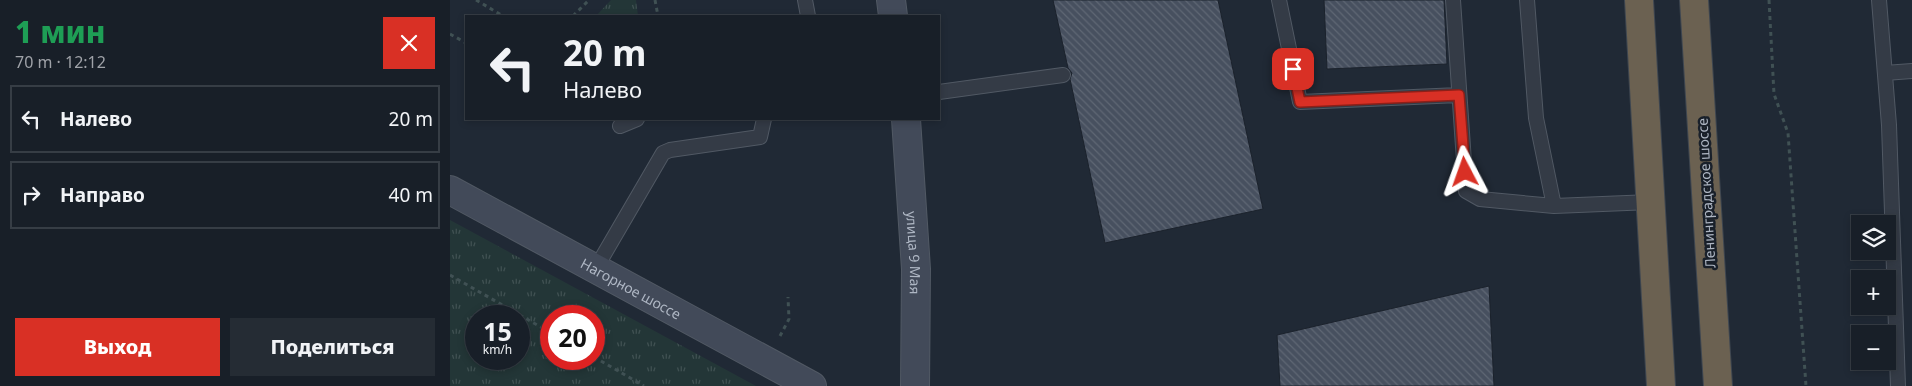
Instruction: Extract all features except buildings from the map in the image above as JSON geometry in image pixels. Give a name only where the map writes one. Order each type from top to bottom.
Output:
[{"type":"highway","points":[[1639,0],[1661,386]]},
{"type":"highway","name":"Ленинградское шоссе","points":[[1694,0],[1718,386]]},
{"type":"street","points":[[891,0],[893,15]]},
{"type":"street","name":"улица 9 Мая","points":[[906,120],[916,269],[914,386]]},
{"type":"street","name":"Нагорное шоссе","points":[[450,190],[812,386]]},
{"type":"lane","points":[[805,0],[808,15]]},
{"type":"lane","points":[[1279,0],[1300,102],[1459,95]]},
{"type":"lane","points":[[1453,0],[1466,191],[1480,199],[1554,206],[1651,202]]},
{"type":"lane","points":[[1527,0],[1536,118],[1554,206]]},
{"type":"lane","points":[[1879,0],[1889,125],[1898,386]]},
{"type":"lane","points":[[1885,73],[1912,71]]},
{"type":"lane","points":[[940,92],[1063,75]]},
{"type":"lane","points":[[620,126],[635,120]]},
{"type":"lane","points":[[596,268],[663,153],[670,150],[760,137],[764,120]]},
{"type":"path","points":[[476,0],[501,15]]},
{"type":"path","points":[[574,15],[589,0]]},
{"type":"path","points":[[655,0],[658,15]]},
{"type":"path","points":[[1769,0],[1774,94],[1788,132],[1806,386]]},
{"type":"path","points":[[450,34],[465,42]]},
{"type":"path","points":[[450,275],[540,327]]},
{"type":"path","points":[[780,336],[789,319],[788,297]]},
{"type":"path","points":[[605,363],[644,386]]},
{"type":"green space","points":[[611,0],[636,0],[638,15],[597,15]]},
{"type":"green space","points":[[450,220],[756,386],[450,386]]},
{"type":"route","points":[[1293,69],[1300,102],[1459,95],[1465,172]]}]
